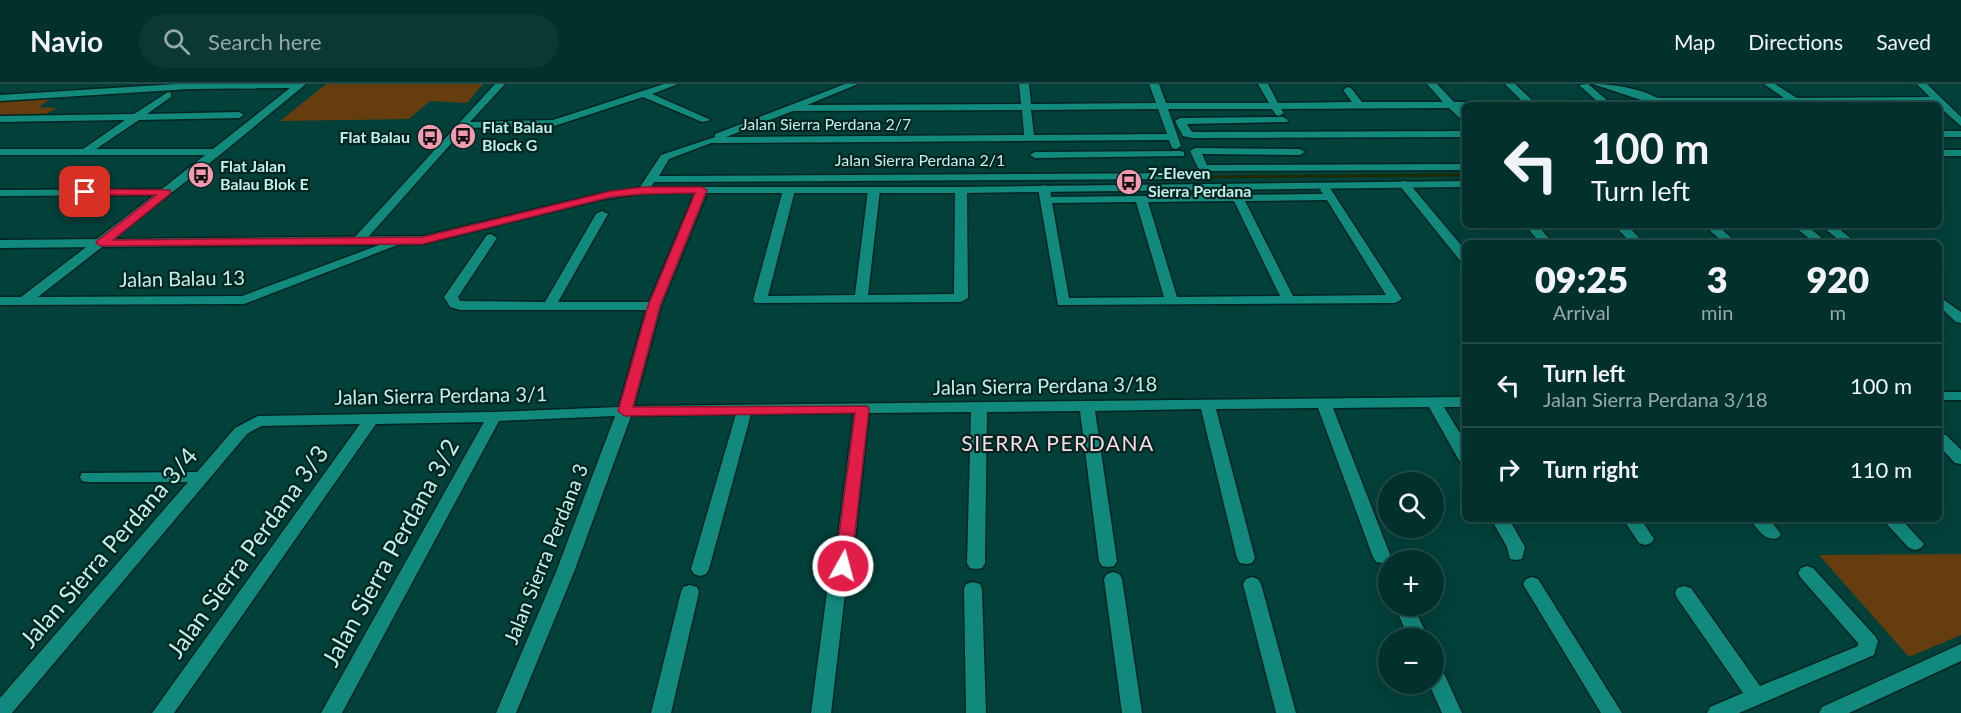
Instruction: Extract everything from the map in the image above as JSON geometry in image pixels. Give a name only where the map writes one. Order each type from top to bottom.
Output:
[{"type":"street","points":[[358,242],[500,84]]},
{"type":"street","points":[[466,121],[555,115],[650,84]]},
{"type":"street","points":[[466,121],[554,123],[673,84]]},
{"type":"street","points":[[710,140],[853,84]]},
{"type":"street","points":[[1024,84],[1029,138]]},
{"type":"street","points":[[1154,84],[1189,181]]},
{"type":"street","points":[[1263,84],[1309,168]]},
{"type":"street","points":[[1432,84],[1462,117]]},
{"type":"street","points":[[1510,84],[1528,102]]},
{"type":"street","points":[[1598,84],[1657,102]]},
{"type":"street","points":[[1769,84],[1794,100]]},
{"type":"street","points":[[1922,84],[1937,100]]},
{"type":"street","points":[[0,98],[190,86],[301,85]]},
{"type":"street","points":[[24,301],[301,85]]},
{"type":"street","points":[[1584,85],[1605,102]]},
{"type":"street","points":[[1348,90],[1359,105]]},
{"type":"street","points":[[644,94],[706,120]]},
{"type":"street","points":[[85,152],[168,95]]},
{"type":"street","points":[[1772,102],[1937,100]]},
{"type":"street","points":[[49,118],[76,102]]},
{"type":"street","points":[[793,108],[1462,104]]},
{"type":"street","points":[[1942,105],[1961,123]]},
{"type":"street","points":[[0,119],[239,115]]},
{"type":"street","points":[[1283,120],[1180,121],[1187,134],[1192,135],[1462,134]]},
{"type":"street","points":[[1942,134],[1961,134]]},
{"type":"street","name":"Jalan Sierra Perdana 2/7","points":[[644,190],[665,157],[710,140],[1173,137]]},
{"type":"street","points":[[1300,152],[1195,151],[1203,168],[1462,167]]},
{"type":"street","points":[[0,153],[217,152]]},
{"type":"street","points":[[1942,153],[1961,153]]},
{"type":"street","points":[[1035,155],[1180,154]]},
{"type":"street","name":"Jalan Sierra Perdana 2/1","points":[[653,178],[1189,181]]},
{"type":"street","points":[[1046,194],[1189,181],[1322,185],[1462,184]]},
{"type":"street","points":[[1404,184],[1462,255]]},
{"type":"street","points":[[1046,194],[1063,302],[1395,299],[1322,185]]},
{"type":"street","points":[[0,244],[402,241],[440,237],[599,197],[644,190],[961,190],[1141,199],[1331,197]]},
{"type":"street","name":"Jalan Sierra Perdana 3","points":[[506,713],[566,572],[625,411],[654,306],[702,190]]},
{"type":"street","points":[[789,190],[760,300],[961,298],[961,190]]},
{"type":"street","points":[[861,298],[874,190]]},
{"type":"street","points":[[0,192],[166,192]]},
{"type":"street","points":[[1238,198],[1288,299]]},
{"type":"street","points":[[1141,199],[1171,300]]},
{"type":"street","points":[[550,305],[602,214]]},
{"type":"street","points":[[1534,228],[1544,240]]},
{"type":"street","points":[[1623,228],[1635,240]]},
{"type":"street","points":[[1714,228],[1728,240]]},
{"type":"street","points":[[1802,228],[1818,240]]},
{"type":"street","points":[[1830,228],[1847,240]]},
{"type":"street","points":[[491,238],[451,297],[453,302],[460,306],[654,306]]},
{"type":"street","name":"Jalan Balau 13","points":[[0,301],[244,300],[402,241]]},
{"type":"street","points":[[1942,307],[1961,308]]},
{"type":"street","points":[[1942,308],[1961,319]]},
{"type":"street","points":[[1942,308],[1961,331]]},
{"type":"street","points":[[1942,396],[1961,396]]},
{"type":"street","points":[[1434,402],[1462,451]]},
{"type":"street","name":"Jalan Sierra Perdana 3/18","points":[[625,411],[1462,402]]},
{"type":"street","points":[[1324,404],[1379,550]]},
{"type":"street","points":[[1207,405],[1246,558]]},
{"type":"street","points":[[1087,406],[1132,713]]},
{"type":"street","points":[[976,563],[979,408]]},
{"type":"street","points":[[843,566],[862,409]]},
{"type":"street","points":[[700,569],[745,410]]},
{"type":"street","name":"Jalan Sierra Perdana 3/1","points":[[258,421],[494,417],[625,411]]},
{"type":"street","name":"Jalan Sierra Perdana 3/2","points":[[331,713],[494,417]]},
{"type":"street","name":"Jalan Sierra Perdana 3/3","points":[[162,713],[372,419]]},
{"type":"street","name":"Jalan Sierra Perdana 3/4","points":[[0,712],[241,431],[258,421]]},
{"type":"street","points":[[1942,441],[1961,459]]},
{"type":"street","points":[[88,477],[201,477]]},
{"type":"street","points":[[1502,522],[1516,547],[1516,554]]},
{"type":"street","points":[[1634,522],[1645,539]]},
{"type":"street","points":[[1762,522],[1772,534]]},
{"type":"street","points":[[1894,522],[1915,544]]},
{"type":"street","points":[[1717,713],[1867,650],[1868,642],[1808,573]]},
{"type":"street","points":[[1252,584],[1286,713]]},
{"type":"street","points":[[1532,584],[1612,713]]},
{"type":"street","points":[[821,713],[837,585]]},
{"type":"street","points":[[972,589],[976,713]]},
{"type":"street","points":[[661,713],[690,592]]},
{"type":"street","points":[[1684,593],[1757,698]]},
{"type":"street","points":[[1829,713],[1961,652]]},
{"type":"street","points":[[1443,694],[1452,713]]},
{"type":"shaded area","points":[[326,84],[483,84],[467,103],[430,101],[409,119],[280,121]]},
{"type":"shaded area","points":[[53,97],[39,107],[57,108],[44,115],[0,115],[0,101]]},
{"type":"shaded area","points":[[1961,554],[1961,635],[1909,657],[1819,555]]},
{"type":"waterway","points":[[1201,177],[1462,175]]},
{"type":"place","name":"Flat Balau Block G","points":[[463,136]]},
{"type":"place","name":"Flat Balau","points":[[430,137]]},
{"type":"place","name":"Flat Jalan Balau Blok E","points":[[201,175]]},
{"type":"place","name":"7-Eleven Sierra Perdana","points":[[1129,182]]},
{"type":"district","name":"SIERRA PERDANA","points":[[1058,444]]},
{"type":"route","points":[[85,192],[166,192],[101,243],[423,240],[611,194],[644,190],[702,190],[654,306],[625,411],[862,409],[843,566]]}]
